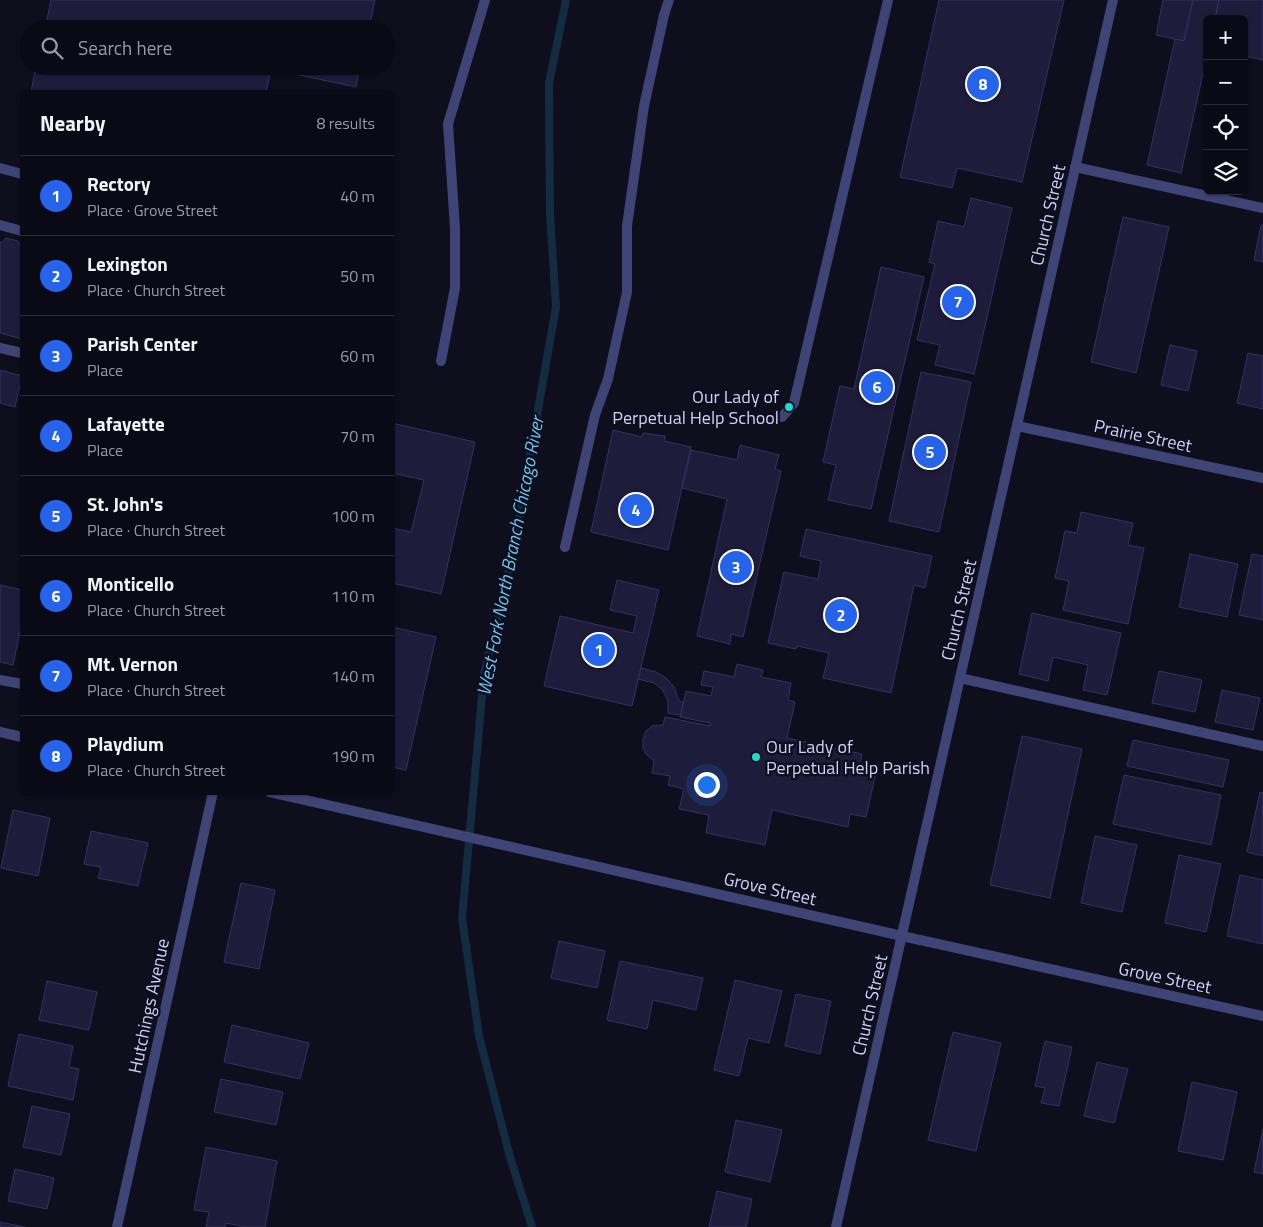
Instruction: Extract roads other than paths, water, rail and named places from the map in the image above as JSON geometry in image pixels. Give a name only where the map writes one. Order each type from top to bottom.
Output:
[{"type":"street","points":[[441,360],[455,288],[456,228],[448,124],[485,0]]},
{"type":"street","points":[[565,547],[596,415],[608,379],[627,292],[627,226],[644,106],[669,0]]},
{"type":"street","points":[[782,417],[794,403],[888,0]]},
{"type":"street","name":"Church Street","points":[[836,1227],[1113,0]]},
{"type":"street","points":[[1075,167],[1203,191]]},
{"type":"street","points":[[0,168],[20,173]]},
{"type":"street","points":[[1217,195],[1263,208]]},
{"type":"street","points":[[0,225],[20,230]]},
{"type":"street","points":[[0,348],[20,353]]},
{"type":"street","name":"Prairie Street","points":[[1017,426],[1263,478]]},
{"type":"street","points":[[960,678],[1263,746]]},
{"type":"street","points":[[0,680],[20,684]]},
{"type":"street","points":[[0,732],[20,737]]},
{"type":"street","name":"Hutchings Avenue","points":[[117,1227],[212,795]]},
{"type":"street","name":"Grove Street","points":[[283,795],[1263,1016]]},
{"type":"waterway","name":"West Fork North Branch Chicago River","points":[[532,1227],[510,1157],[479,1036],[462,918],[484,674],[513,552],[556,307],[550,214],[549,83],[566,0]]},
{"type":"place","name":"Playdium","points":[[983,84]]},
{"type":"place","name":"Mt. Vernon","points":[[958,302]]},
{"type":"place","name":"Monticello","points":[[877,387]]},
{"type":"place","name":"Our Lady of Perpetual Help School","points":[[789,407]]},
{"type":"place","name":"St. John's","points":[[930,452]]},
{"type":"place","name":"Lafayette","points":[[636,510]]},
{"type":"place","name":"Parish Center","points":[[736,567]]},
{"type":"place","name":"Lexington","points":[[841,615]]},
{"type":"place","name":"Rectory","points":[[599,650]]},
{"type":"place","name":"Our Lady of Perpetual Help Parish","points":[[756,757]]}]
